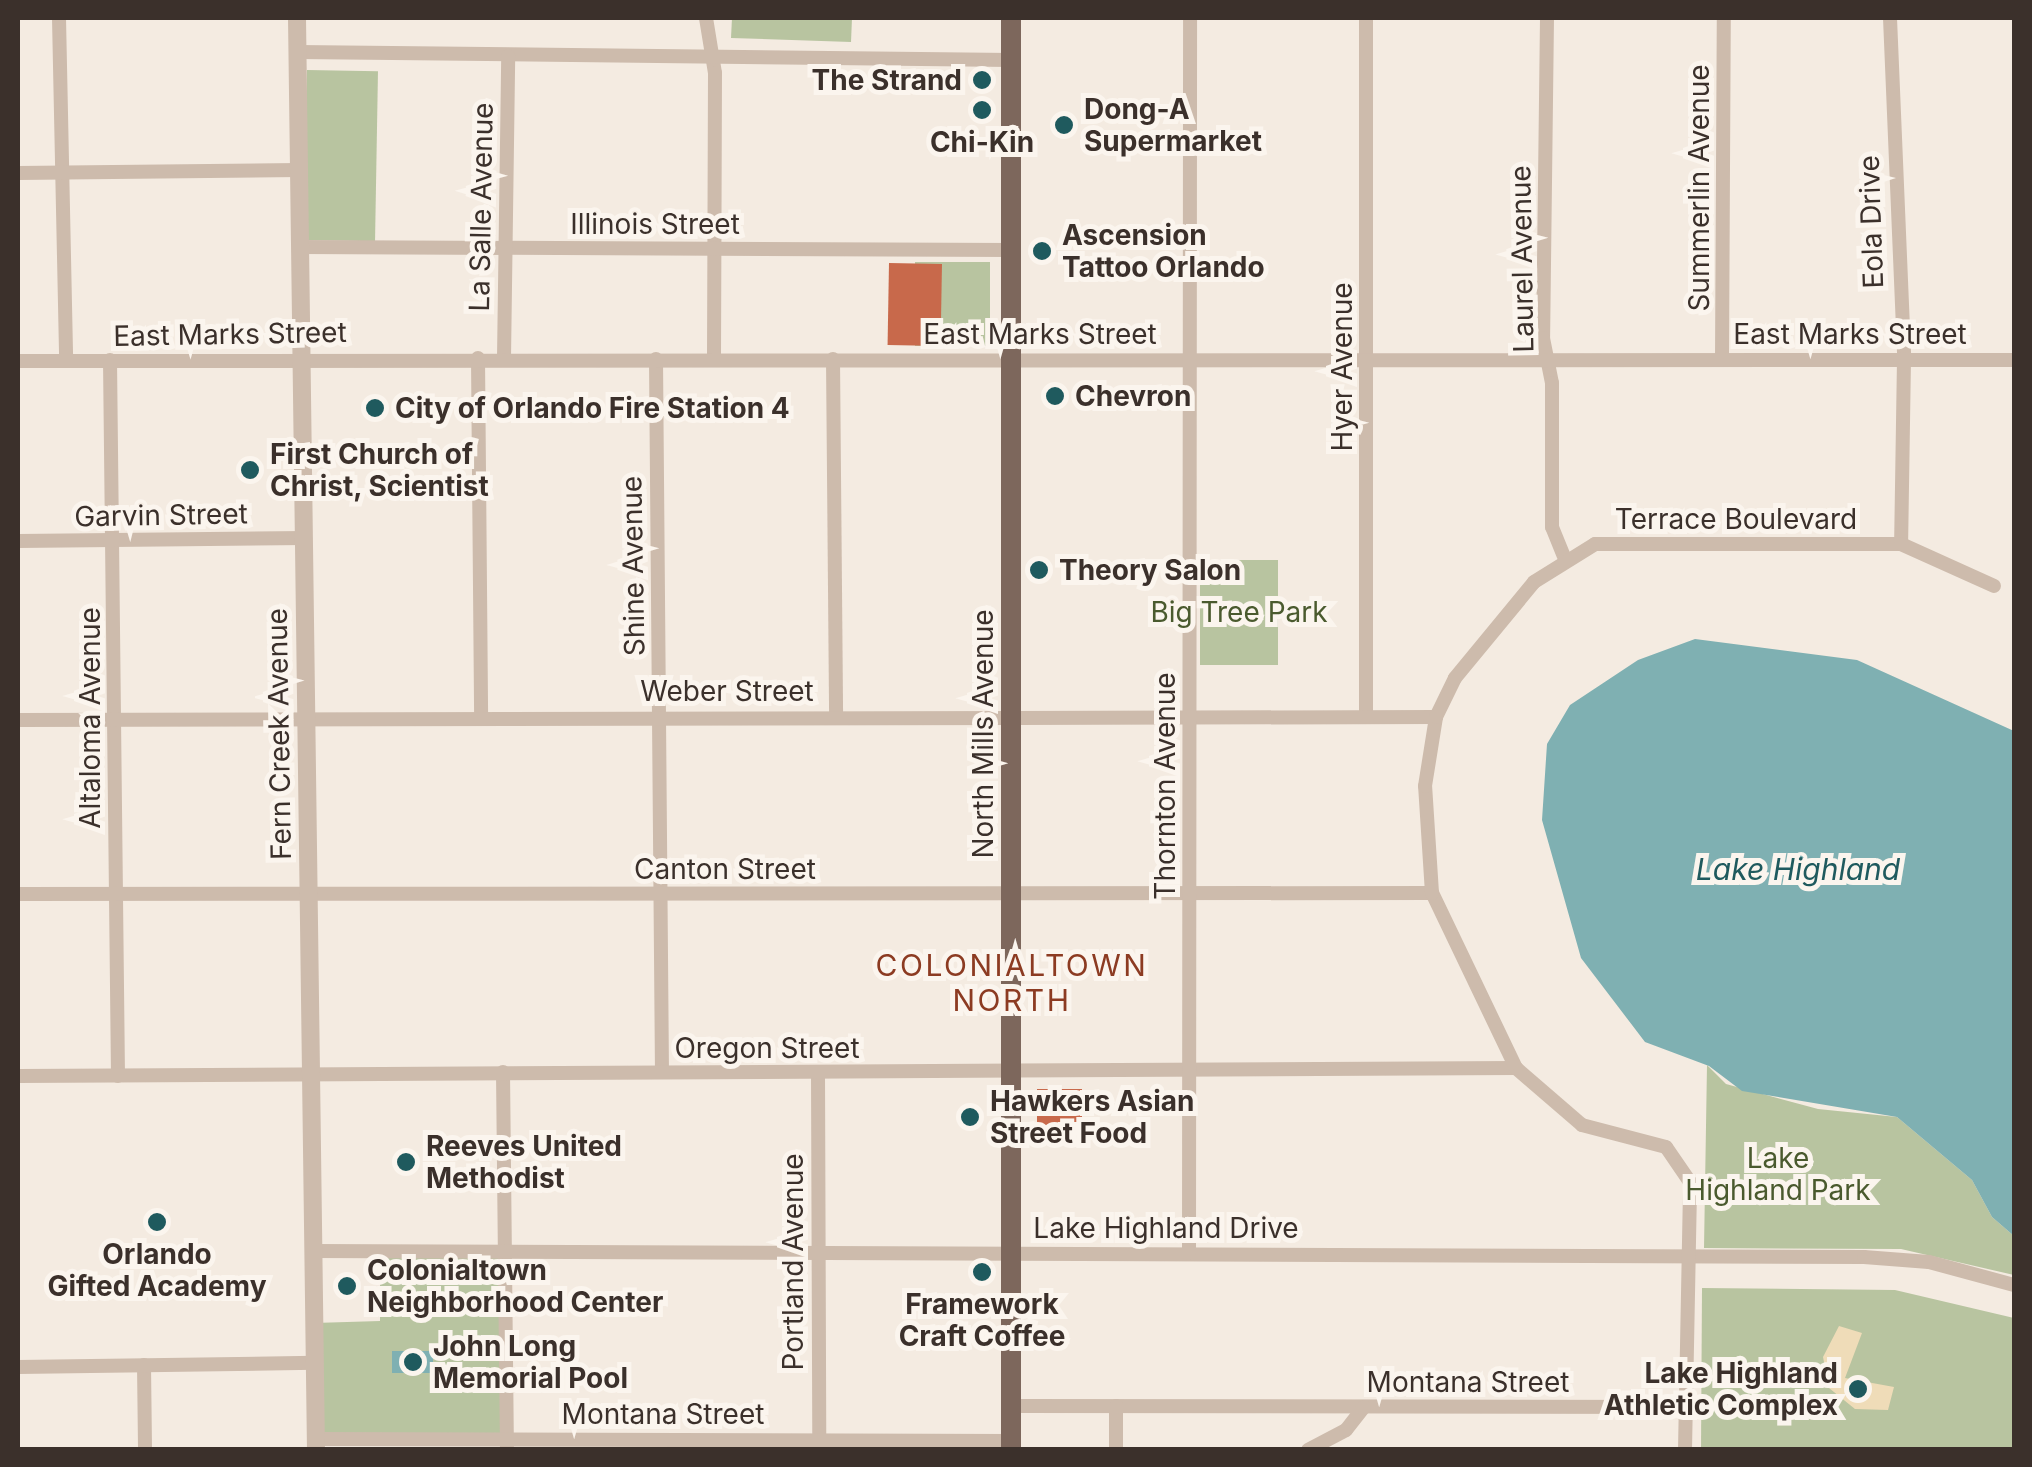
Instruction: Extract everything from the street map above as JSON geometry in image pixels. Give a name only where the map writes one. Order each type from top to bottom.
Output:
[{"type":"main road","name":"North Mills Avenue","points":[[1010,1445],[1011,18]]},
{"type":"street","points":[[59,18],[66,360]]},
{"type":"street","name":"Fern Creek Avenue","points":[[297,18],[316,1444]]},
{"type":"street","points":[[706,18],[711,55],[714,358]]},
{"type":"street","name":"Thornton Avenue","points":[[1189,1254],[1190,18]]},
{"type":"street","name":"Hyer Avenue","points":[[1366,18],[1366,717]]},
{"type":"street","name":"Laurel Avenue","points":[[1547,18],[1546,359],[1552,527],[1564,556]]},
{"type":"street","name":"Summerlin Avenue","points":[[1722,358],[1724,18]]},
{"type":"street","name":"Eola Drive","points":[[1890,18],[1904,359],[1902,544]]},
{"type":"street","points":[[298,52],[1011,60]]},
{"type":"street","name":"La Salle Avenue","points":[[504,358],[508,56]]},
{"type":"street","points":[[18,173],[299,170]]},
{"type":"street","name":"Illinois Street","points":[[300,247],[1011,250]]},
{"type":"street","name":"East Marks Street","points":[[18,361],[301,357],[2014,360]]},
{"type":"street","points":[[478,358],[481,714]]},
{"type":"street","name":"Shine Avenue","points":[[656,359],[662,1072]]},
{"type":"street","points":[[832,359],[836,716]]},
{"type":"street","name":"Altaloma Avenue","points":[[110,360],[118,1076]]},
{"type":"street","name":"Garvin Street","points":[[18,541],[304,538]]},
{"type":"street","name":"Terrace Boulevard","points":[[1564,556],[1595,544],[1902,544],[1994,586]]},
{"type":"street","points":[[1564,556],[1476,649],[1436,717],[1426,786],[1432,893],[1516,1068],[1582,1125],[1666,1147],[1680,1160],[1690,1182],[1686,1450]]},
{"type":"street","name":"Weber Street","points":[[18,720],[481,714],[1436,717]]},
{"type":"street","name":"Canton Street","points":[[18,894],[1432,893]]},
{"type":"street","name":"Oregon Street","points":[[18,1076],[310,1072],[1188,1075],[1516,1068]]},
{"type":"street","points":[[503,1072],[507,1444]]},
{"type":"street","name":"Portland Avenue","points":[[818,1074],[819,1444]]},
{"type":"street","name":"Lake Highland Drive","points":[[313,1251],[1900,1259],[2014,1285]]},
{"type":"street","points":[[18,1366],[314,1363]]},
{"type":"street","points":[[144,1365],[145,1450]]},
{"type":"street","name":"Montana Street","points":[[1010,1406],[1685,1406]]},
{"type":"street","points":[[1116,1406],[1116,1450]]},
{"type":"street","points":[[1308,1450],[1346,1430],[1364,1406]]},
{"type":"street","name":"Montana Street","points":[[316,1444],[1010,1445]]},
{"type":"green space","points":[[732,18],[852,18],[851,42],[731,38]]},
{"type":"green space","points":[[307,70],[378,71],[375,241],[304,240]]},
{"type":"green space","points":[[915,262],[990,262],[990,346],[915,346]]},
{"type":"green space","name":"Big Tree Park","points":[[1200,560],[1278,560],[1278,665],[1200,665]]},
{"type":"green space","name":"Lake Highland Park","points":[[1707,1065],[1726,1084],[1818,1109],[1897,1117],[1972,1180],[1992,1217],[2014,1236],[2014,1275],[1901,1249],[1704,1248]]},
{"type":"green space","points":[[380,1251],[505,1251],[507,1439],[316,1438],[314,1323],[380,1321]]},
{"type":"green space","name":"Lake Highland Athletic Complex","points":[[1702,1288],[1895,1290],[2014,1318],[2014,1449],[1701,1450]]},
{"type":"sand","points":[[1839,1326],[1862,1333],[1845,1378],[1894,1387],[1888,1410],[1855,1409],[1829,1388],[1823,1357]]},
{"type":"water","name":"Lake Highland","points":[[1695,639],[1857,660],[2014,731],[2014,1236],[1992,1217],[1972,1180],[1897,1117],[1742,1091],[1709,1066],[1645,1042],[1581,958],[1542,820],[1547,744],[1570,705],[1638,660]]},
{"type":"water","name":"John Long Memorial Pool","points":[[392,1351],[433,1351],[433,1373],[392,1373]]},
{"type":"building","points":[[889,263],[942,264],[941,346],[888,345]]},
{"type":"building","points":[[1037,1089],[1082,1089],[1082,1134],[1037,1134]]},
{"type":"place","name":"The Strand","points":[[982,80]]},
{"type":"place","name":"Chi-Kin","points":[[982,110]]},
{"type":"place","name":"Dong-A Supermarket","points":[[1064,125]]},
{"type":"place","name":"Ascension Tattoo Orlando","points":[[1042,251]]},
{"type":"place","name":"Chevron","points":[[1055,396]]},
{"type":"place","name":"City of Orlando Fire Station 4","points":[[375,408]]},
{"type":"place","name":"First Church of Christ, Scientist","points":[[250,470]]},
{"type":"place","name":"Theory Salon","points":[[1039,570]]},
{"type":"place","name":"Hawkers Asian Street Food","points":[[970,1117]]},
{"type":"place","name":"Reeves United Methodist","points":[[406,1162]]},
{"type":"place","name":"Orlando Gifted Academy","points":[[157,1222]]},
{"type":"place","name":"Framework Craft Coffee","points":[[982,1272]]},
{"type":"place","name":"Colonialtown Neighborhood Center","points":[[347,1286]]},
{"type":"place","name":"John Long Memorial Pool","points":[[413,1362]]},
{"type":"place","name":"Lake Highland Athletic Complex","points":[[1858,1389]]},
{"type":"district","name":"COLONIALTOWN NORTH","points":[[1012,982]]}]
